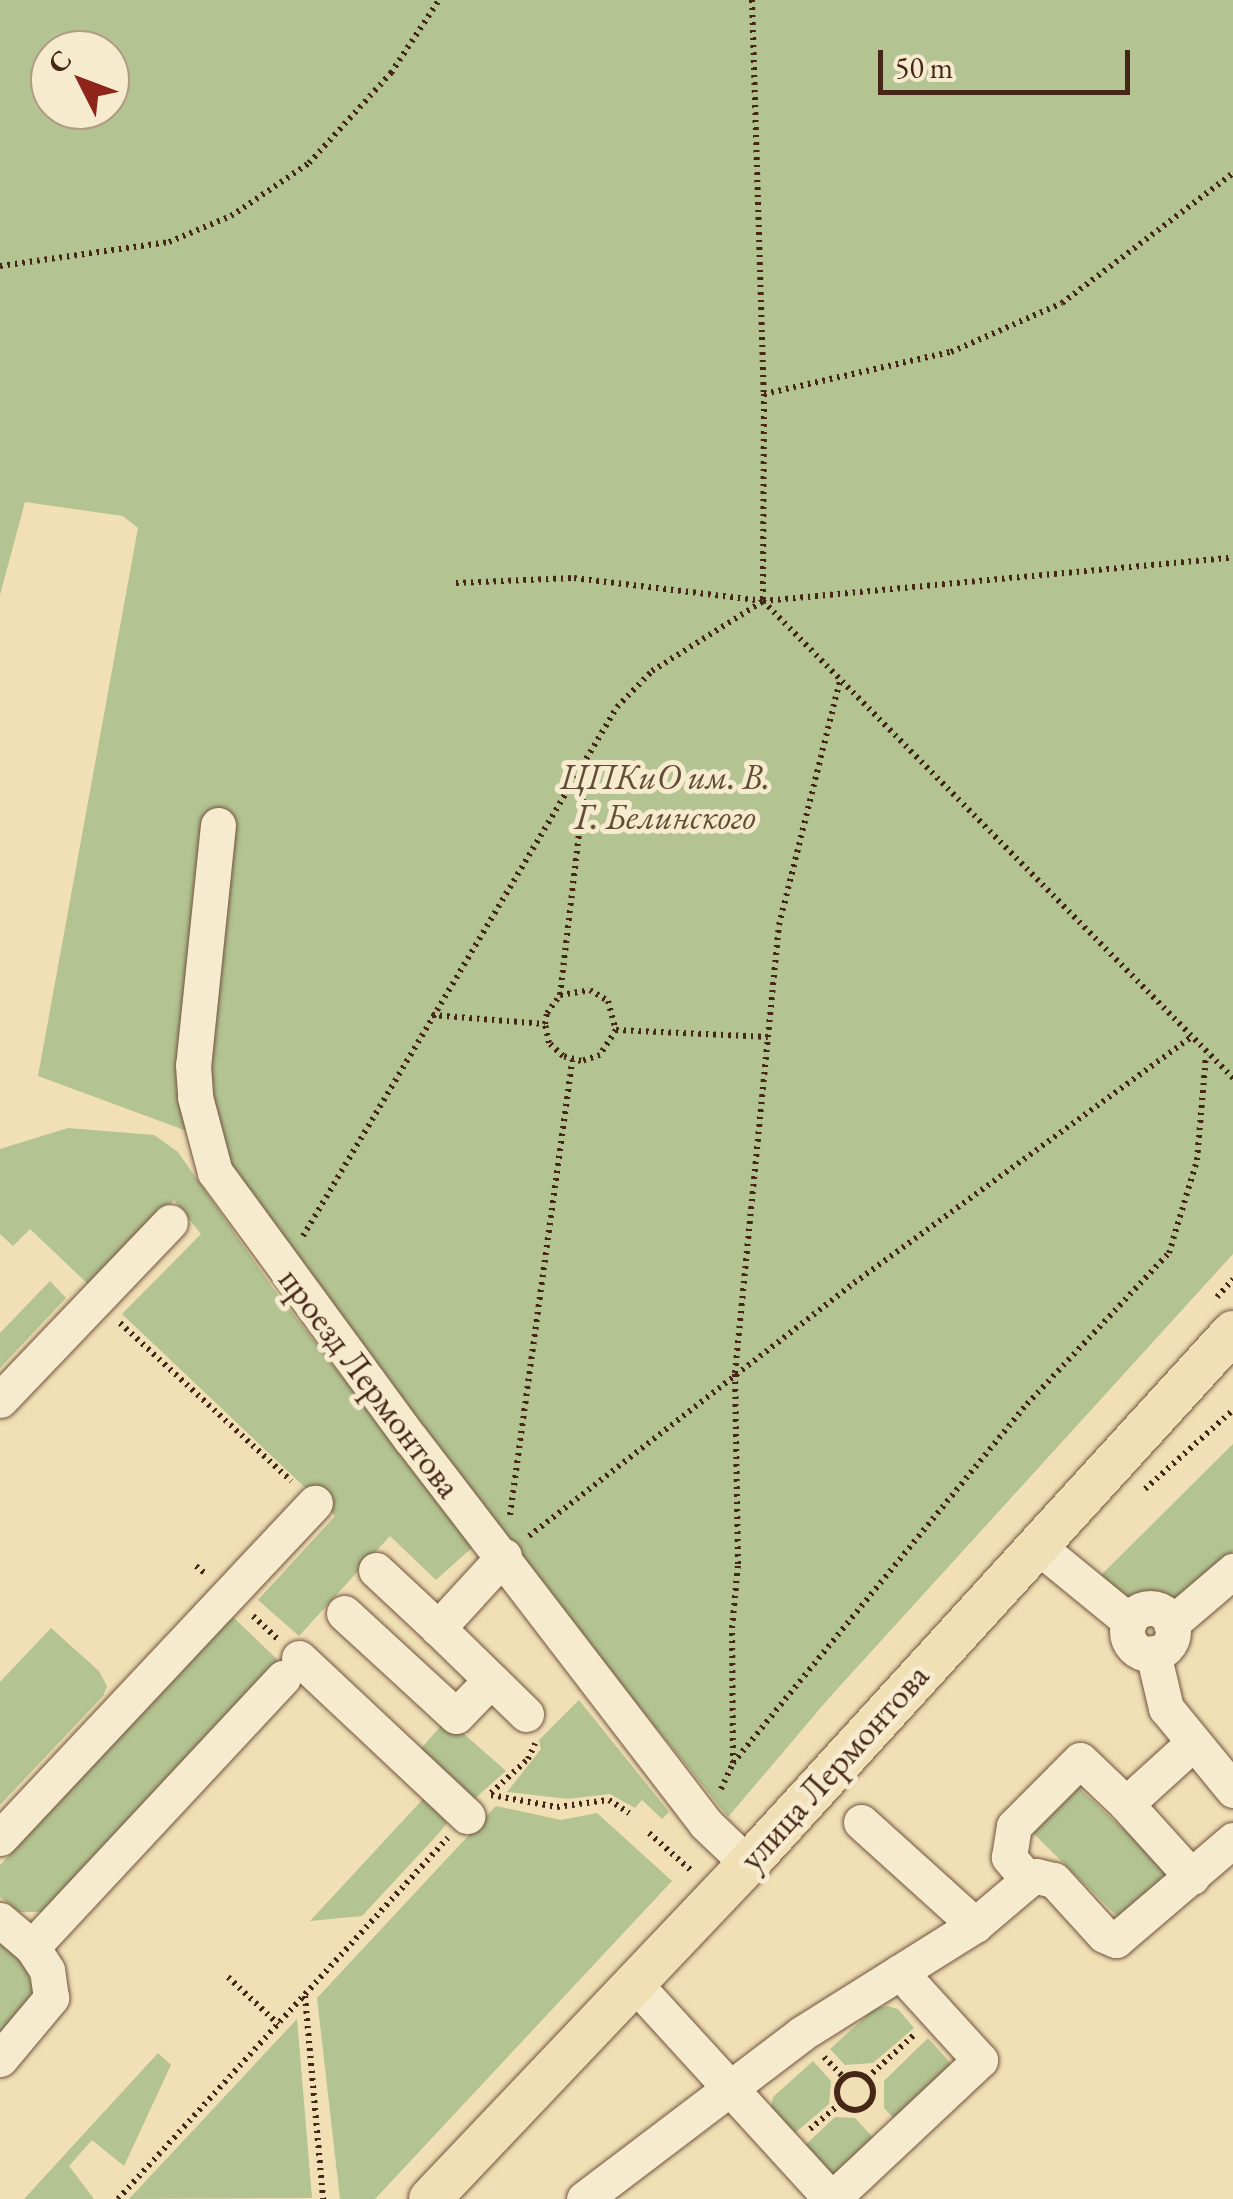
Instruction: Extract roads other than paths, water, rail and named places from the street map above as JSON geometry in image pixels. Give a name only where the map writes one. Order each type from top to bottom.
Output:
[{"type":"main road","name":"улица Лермонтова","points":[[430,2199],[748,1864],[840,1802],[1035,1544],[1233,1332]]},
{"type":"street","name":"проезд Лермонтова","points":[[218,825],[195,1036],[195,1097],[215,1172],[283,1269],[706,1824],[748,1864]]},
{"type":"street","points":[[0,1400],[170,1222]]},
{"type":"street","points":[[0,1838],[315,1503]]},
{"type":"street","points":[[1035,1544],[1129,1621],[1140,1611],[1155,1609],[1162,1639],[1166,1708],[1233,1790]]},
{"type":"street","points":[[438,1628],[504,1556]]},
{"type":"street","points":[[376,1570],[526,1714]]},
{"type":"street","points":[[1162,1639],[1233,1571]]},
{"type":"street","points":[[344,1613],[456,1716],[491,1680]]},
{"type":"street","points":[[32,1948],[291,1668],[478,1806]]},
{"type":"street","points":[[1126,1804],[1193,1743]]},
{"type":"street","points":[[1028,1880],[1008,1856],[1014,1826],[1080,1760],[1192,1876]]},
{"type":"street","points":[[840,1802],[975,1925]]},
{"type":"street","points":[[584,2199],[800,2034],[975,1925],[1028,1880],[1036,1876],[1054,1880],[1104,1935],[1116,1940],[1233,1840]]},
{"type":"street","points":[[0,1920],[32,1948],[48,1970],[51,1998],[0,2059]]},
{"type":"street","points":[[634,1983],[832,2199],[980,2060],[900,1972]]},
{"type":"park label","name":"ЦПКиО им. В. Г. Белинского","points":[[665,797]]}]
